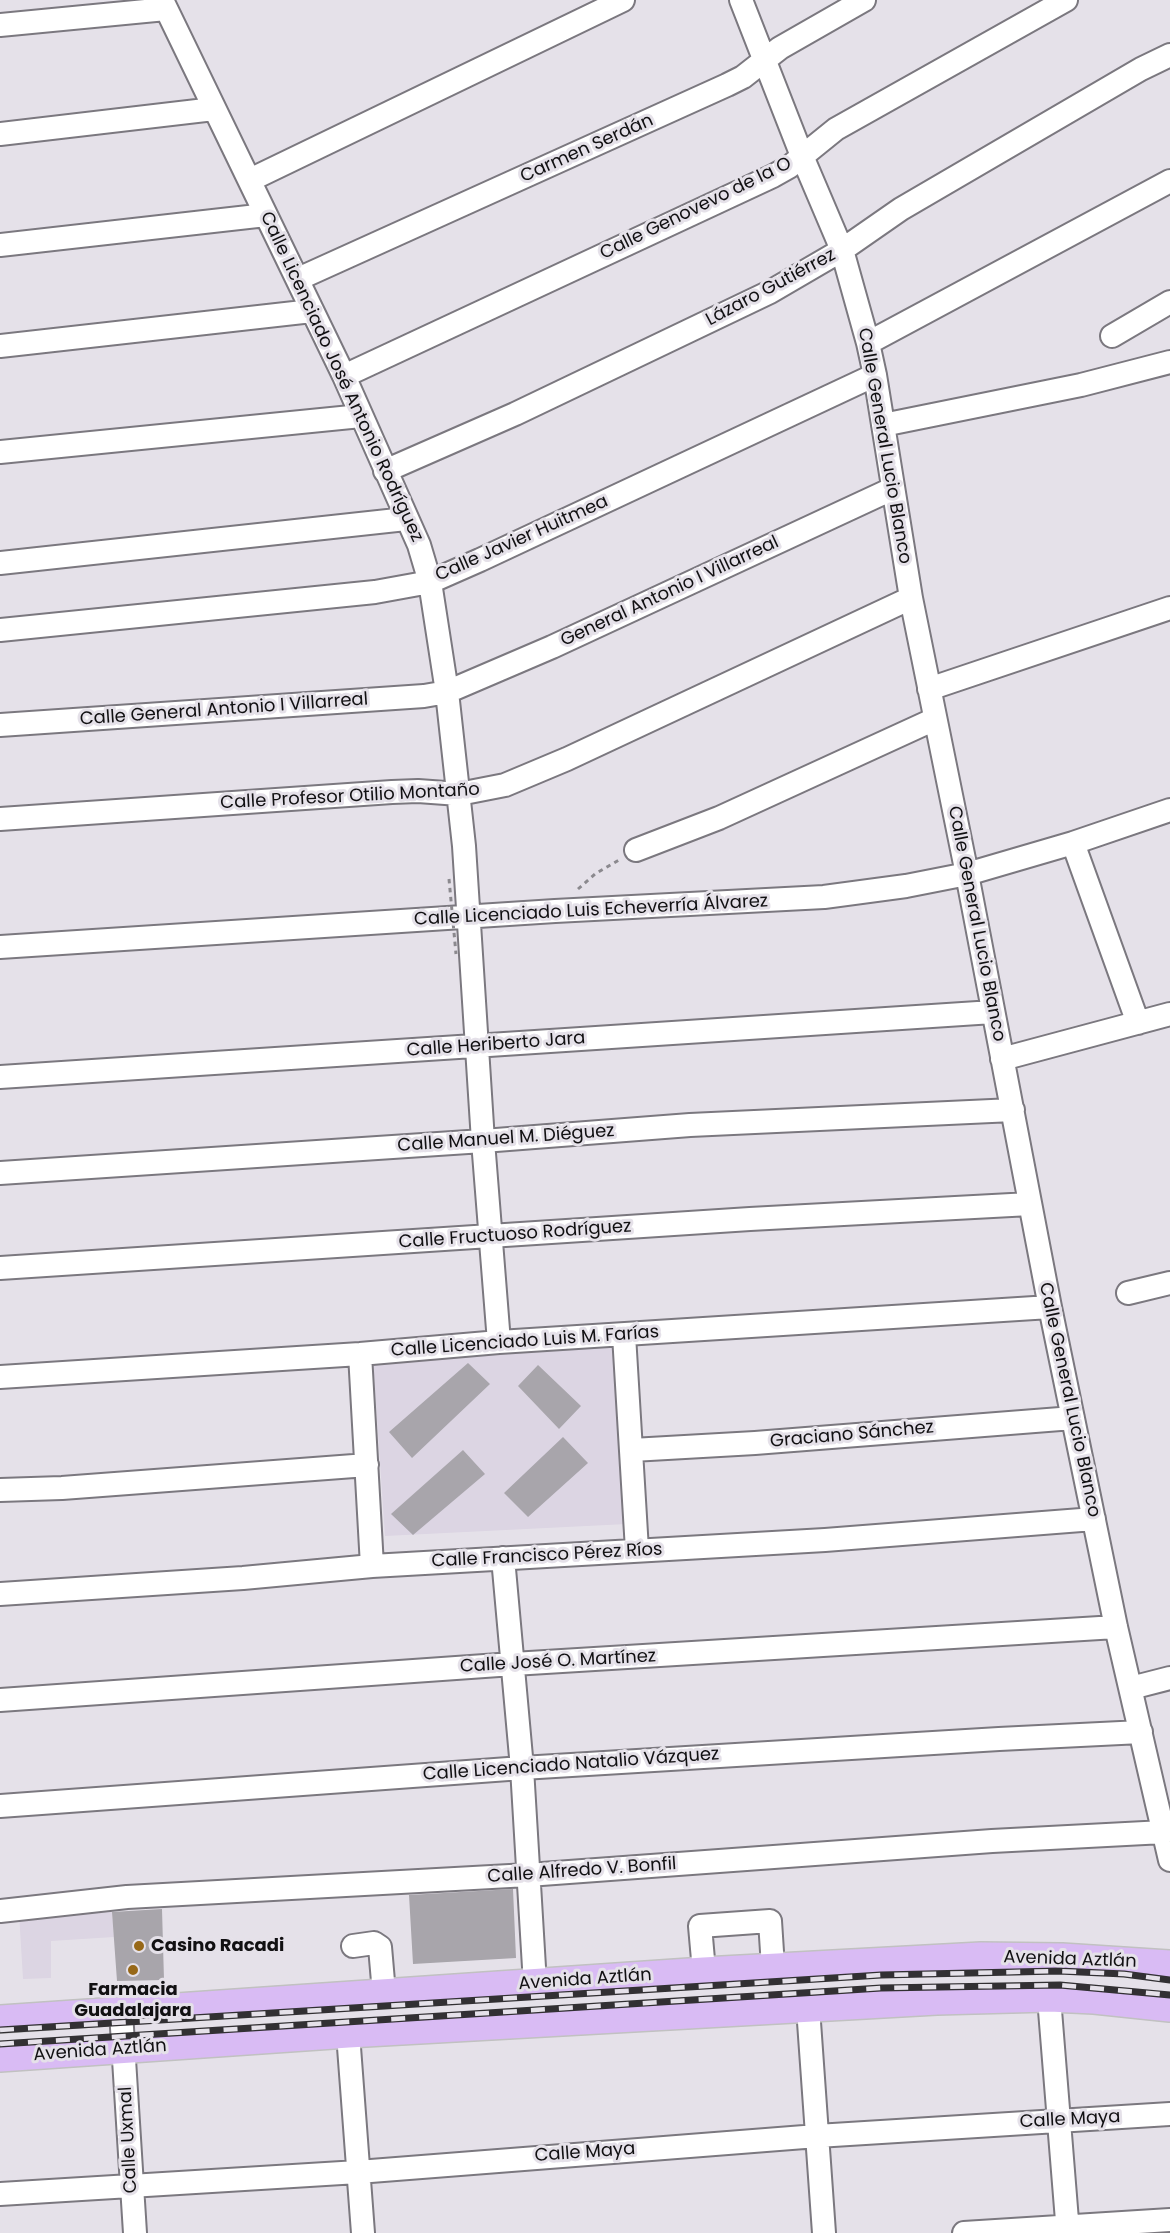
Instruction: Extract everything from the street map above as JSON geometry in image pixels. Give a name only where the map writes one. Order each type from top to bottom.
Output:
[{"type":"main road","name":"Avenida Aztlán","points":[[0,2019],[704,1971],[981,1956],[1062,1957],[1170,1964]]},
{"type":"main road","name":"Avenida Aztlán","points":[[0,2058],[348,2034],[937,2001],[1049,1998],[1170,2008]]},
{"type":"street","points":[[250,180],[585,9],[623,0]]},
{"type":"street","name":"Calle General Lucio Blanco","points":[[741,0],[802,156],[842,250],[868,343],[911,598],[967,874],[1050,1307],[1116,1627],[1170,1860]]},
{"type":"street","name":"Carmen Serdán","points":[[298,279],[727,86],[743,77],[780,48],[864,0]]},
{"type":"street","name":"Calle Genovevo de la O","points":[[344,376],[772,176],[836,129],[1066,0]]},
{"type":"street","points":[[0,26],[164,4]]},
{"type":"street","name":"Calle Licenciado José Antonio Rodríguez","points":[[164,4],[344,376],[419,545],[430,582],[447,692],[459,794],[489,1237],[499,1342]]},
{"type":"street","name":"Lázaro Gutiérrez","points":[[385,471],[515,414],[770,292],[842,250],[901,209],[1141,69],[1170,55]]},
{"type":"street","points":[[0,134],[214,109]]},
{"type":"street","points":[[868,343],[1170,181]]},
{"type":"street","points":[[0,244],[267,215]]},
{"type":"street","points":[[1112,336],[1170,302]]},
{"type":"street","points":[[0,346],[312,311]]},
{"type":"street","points":[[883,425],[1081,385],[1170,362]]},
{"type":"street","name":"Calle Javier Huitmea","points":[[0,630],[375,592],[430,582],[875,375]]},
{"type":"street","points":[[0,452],[361,416]]},
{"type":"street","name":"General Antonio I Villarreal","points":[[447,692],[552,647],[892,489]]},
{"type":"street","points":[[0,563],[406,519]]},
{"type":"street","name":"Calle Profesor Otilio Montaño","points":[[0,819],[418,790],[459,794],[505,785],[567,759],[911,598]]},
{"type":"street","points":[[929,689],[1170,608]]},
{"type":"street","name":"Calle General Antonio I Villarreal","points":[[0,725],[424,696],[447,692]]},
{"type":"street","points":[[636,850],[719,818],[935,719]]},
{"type":"street","name":"Calle Licenciado Luis Echeverría Álvarez","points":[[0,947],[555,911],[824,897],[906,886],[967,874],[1073,843],[1170,810]]},
{"type":"street","points":[[1073,843],[1138,1023]]},
{"type":"street","name":"Calle Heriberto Jara","points":[[0,1077],[993,1012]]},
{"type":"street","points":[[1002,1059],[1170,1014]]},
{"type":"street","name":"Calle Manuel M. Diéguez","points":[[0,1173],[690,1125],[1013,1110]]},
{"type":"street","name":"Calle Fructuoso Rodríguez","points":[[0,1268],[1030,1203]]},
{"type":"street","points":[[1128,1293],[1170,1283]]},
{"type":"street","name":"Calle Licenciado Luis M. Farías","points":[[0,1377],[1050,1307]]},
{"type":"street","points":[[624,1335],[637,1550]]},
{"type":"street","points":[[360,1354],[372,1566]]},
{"type":"street","name":"Graciano Sánchez","points":[[632,1450],[755,1443],[1073,1418]]},
{"type":"street","points":[[0,1490],[62,1488],[367,1464]]},
{"type":"street","name":"Calle Francisco Pérez Ríos","points":[[0,1594],[243,1578],[372,1566],[837,1539],[1094,1519]]},
{"type":"street","points":[[504,1558],[522,1768],[535,1984]]},
{"type":"street","name":"Calle José O. Martínez","points":[[0,1700],[513,1664],[1116,1627]]},
{"type":"street","points":[[1131,1688],[1170,1678]]},
{"type":"street","name":"Calle Licenciado Natalio Vázquez","points":[[0,1806],[522,1768],[999,1738],[1142,1732]]},
{"type":"street","name":"Calle Alfredo V. Bonfil","points":[[0,1911],[127,1897],[528,1875],[980,1842],[1164,1832]]},
{"type":"street","points":[[704,1971],[700,1926],[770,1922],[773,1967]]},
{"type":"street","points":[[353,1946],[374,1943],[380,1947],[384,1993]]},
{"type":"street","points":[[1049,1998],[1068,2229]]},
{"type":"street","points":[[808,2008],[824,2233]]},
{"type":"street","name":"Calle Uxmal","points":[[121,2012],[135,2233]]},
{"type":"street","points":[[348,2034],[363,2233]]},
{"type":"street","name":"Calle Maya","points":[[0,2194],[358,2172],[817,2136],[1170,2114]]},
{"type":"street","points":[[963,2233],[1068,2229],[1170,2220]]},
{"type":"path","points":[[555,911],[595,874],[636,850]]},
{"type":"path","points":[[449,879],[456,954]]},
{"type":"shaded area","points":[[616,1341],[627,1524],[385,1536],[373,1360]]},
{"type":"shaded area","points":[[112,1912],[114,1937],[51,1941],[51,1978],[23,1979],[19,1913]]},
{"type":"building","points":[[468,1363],[490,1384],[412,1458],[389,1432]]},
{"type":"building","points":[[538,1365],[581,1406],[559,1429],[518,1386]]},
{"type":"building","points":[[563,1437],[588,1463],[528,1517],[504,1493]]},
{"type":"building","points":[[463,1450],[485,1474],[413,1535],[391,1514]]},
{"type":"building","points":[[513,1889],[516,1958],[413,1964],[409,1895]]},
{"type":"building","name":"Casino Racadi","points":[[162,1909],[164,1980],[117,1981],[112,1912]]},
{"type":"railway","points":[[0,2030],[881,1975],[1059,1971],[1124,1974],[1170,1980]]},
{"type":"railway","points":[[0,2044],[881,1988],[1060,1985],[1170,1995]]},
{"type":"place","name":"Casino Racadi","points":[[139,1946]]},
{"type":"place","name":"Farmacia Guadalajara","points":[[133,1970]]}]
